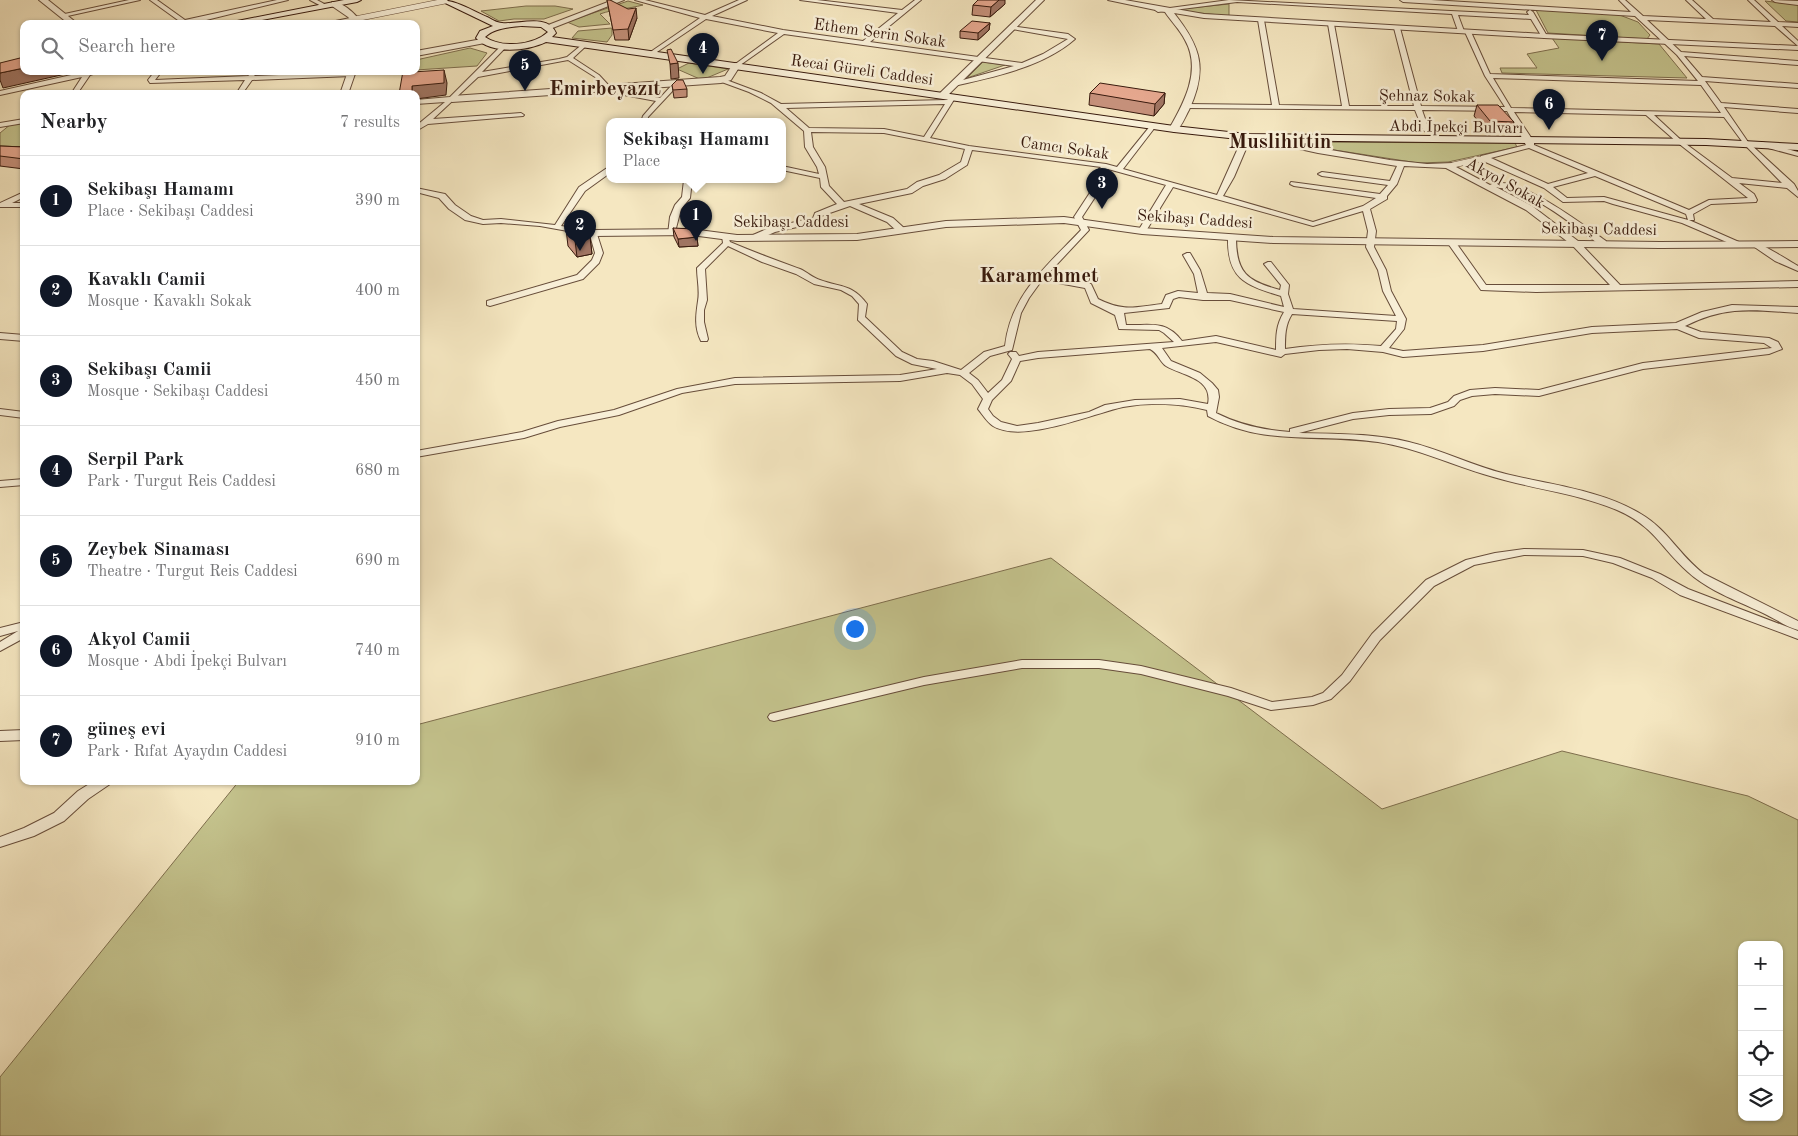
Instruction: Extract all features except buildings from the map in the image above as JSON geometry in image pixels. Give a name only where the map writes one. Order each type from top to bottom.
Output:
[{"type":"main road","points":[[444,0],[500,26]]},
{"type":"main road","points":[[250,20],[360,1]]},
{"type":"main road","points":[[264,20],[332,6]]},
{"type":"main road","points":[[522,23],[536,24],[547,27],[552,33],[546,39],[532,44],[504,46],[482,41],[480,35],[500,26],[522,23]]},
{"type":"main road","name":"Recai Güreli Caddesi","points":[[546,39],[1174,129]]},
{"type":"main road","name":"Abdi İpekçi Bulvarı","points":[[1174,129],[1261,138],[1430,140],[1530,144],[1680,142],[1764,144],[1798,147]]},
{"type":"street","points":[[43,0],[69,20]]},
{"type":"street","points":[[63,15],[137,0]]},
{"type":"street","points":[[153,0],[182,20]]},
{"type":"street","points":[[240,0],[251,7]]},
{"type":"street","points":[[198,20],[285,0]]},
{"type":"street","points":[[313,0],[332,6],[355,20]]},
{"type":"street","points":[[361,20],[444,0]]},
{"type":"street","points":[[536,24],[607,0]]},
{"type":"street","points":[[547,27],[620,0]]},
{"type":"street","name":"Ethem Serin Sokak","points":[[638,0],[705,17],[783,32],[1022,65]]},
{"type":"street","points":[[652,54],[705,17],[744,0]]},
{"type":"street","points":[[803,0],[904,12]]},
{"type":"street","points":[[865,44],[918,0]]},
{"type":"street","points":[[926,139],[954,84],[1040,0]]},
{"type":"street","points":[[1112,0],[1169,12],[1261,20],[1666,42],[1798,46]]},
{"type":"street","points":[[1141,0],[1158,10],[1248,0]]},
{"type":"street","points":[[1403,0],[1712,22],[1798,26]]},
{"type":"street","points":[[1528,0],[1528,8],[1544,36]]},
{"type":"street","points":[[1622,0],[1679,54],[1719,105],[1746,144],[1794,186],[1798,195]]},
{"type":"street","points":[[1689,0],[1712,22]]},
{"type":"street","points":[[1751,0],[1798,46]]},
{"type":"street","points":[[1775,0],[1798,3]]},
{"type":"street","points":[[1235,1],[1331,3],[1380,10],[1532,17]]},
{"type":"street","points":[[1233,18],[1235,1]]},
{"type":"street","points":[[332,6],[344,20]]},
{"type":"street","points":[[1380,10],[1386,28]]},
{"type":"street","points":[[1169,12],[1182,29],[1196,57],[1192,93],[1174,129]]},
{"type":"street","points":[[1455,14],[1488,76],[1530,144],[1687,217],[1736,244]]},
{"type":"street","points":[[1261,20],[1276,106]]},
{"type":"street","points":[[1331,24],[1346,107]]},
{"type":"street","points":[[954,84],[1022,65],[1043,57],[1072,38],[1012,28]]},
{"type":"street","points":[[1398,28],[1418,109],[1430,140]]},
{"type":"street","points":[[420,102],[675,85],[721,80],[728,78],[736,66],[783,32]]},
{"type":"street","points":[[420,53],[482,41]]},
{"type":"street","points":[[476,75],[560,61],[569,58],[584,45]]},
{"type":"street","points":[[420,126],[452,99],[504,46]]},
{"type":"street","points":[[1679,54],[1798,63]]},
{"type":"street","points":[[569,58],[597,76],[607,89],[635,97],[662,100]]},
{"type":"street","points":[[0,93],[82,75]]},
{"type":"street","points":[[77,90],[86,75]]},
{"type":"street","points":[[155,75],[151,80],[152,82],[317,75]]},
{"type":"street","points":[[242,90],[252,75]]},
{"type":"street","points":[[345,90],[350,75]]},
{"type":"street","points":[[354,90],[359,75]]},
{"type":"street","points":[[1488,76],[1701,81],[1798,86]]},
{"type":"street","points":[[721,80],[749,90],[779,106],[807,130],[809,147],[820,167],[825,187],[842,205]]},
{"type":"street","points":[[645,118],[675,85]]},
{"type":"street","points":[[779,106],[948,98]]},
{"type":"street","points":[[1719,105],[1798,111]]},
{"type":"street","name":"Şehnaz Sokak","points":[[1187,106],[1346,107],[1726,115]]},
{"type":"street","points":[[1483,159],[1547,186],[1558,196],[1566,200],[1604,199],[1687,217],[1709,202],[1753,200],[1752,196],[1728,180],[1680,142],[1649,114]]},
{"type":"street","points":[[420,126],[521,115]]},
{"type":"street","points":[[1,125],[20,122]]},
{"type":"street","points":[[1118,169],[1153,126]]},
{"type":"street","name":"Camcı Sokak","points":[[807,130],[884,131],[969,148],[1106,166],[1313,224],[1366,208]]},
{"type":"street","points":[[1219,197],[1230,177],[1247,137]]},
{"type":"street","points":[[1261,138],[1292,147],[1401,165],[1429,167],[1483,159],[1530,144]]},
{"type":"street","points":[[1764,144],[1798,154]]},
{"type":"street","points":[[756,237],[772,230],[816,220],[818,215],[826,210],[842,205],[909,191],[920,184],[942,177],[964,163],[969,148]]},
{"type":"street","points":[[1383,349],[1400,329],[1402,319],[1387,291],[1382,270],[1370,247],[1372,231],[1366,208],[1384,197],[1393,184],[1401,165]]},
{"type":"street","name":"Akyol Sokak","points":[[1450,165],[1483,185],[1508,195],[1530,208],[1575,243],[1616,286]]},
{"type":"street","points":[[1017,360],[1009,348],[1012,322],[1032,286],[1085,230],[1078,218],[1099,185],[1097,176],[1106,166]]},
{"type":"street","points":[[786,169],[823,177]]},
{"type":"street","points":[[557,227],[582,189],[606,173]]},
{"type":"street","points":[[1322,174],[1393,184]]},
{"type":"street","points":[[1547,186],[1593,174]]},
{"type":"street","points":[[1728,180],[1794,186]]},
{"type":"street","points":[[671,232],[676,209],[679,203],[686,198],[688,183]]},
{"type":"street","points":[[1142,231],[1171,184]]},
{"type":"street","points":[[1294,184],[1384,197]]},
{"type":"street","points":[[1483,185],[1502,185],[1529,194],[1603,243]]},
{"type":"street","points":[[420,191],[442,196],[452,207],[468,218],[483,222],[501,221],[592,233],[599,253],[596,261],[580,278],[490,302]]},
{"type":"street","points":[[1,205],[20,196]]},
{"type":"street","points":[[851,203],[890,220],[901,230]]},
{"type":"street","points":[[1,205],[20,205]]},
{"type":"street","name":"Sekibaşı Caddesi","points":[[592,233],[714,233],[726,240],[756,237],[856,237],[946,224],[1064,220],[1142,231],[1232,237],[1370,241],[1798,244]]},
{"type":"street","points":[[1232,237],[1231,252],[1237,273],[1266,289],[1284,294]]},
{"type":"street","points":[[704,339],[700,322],[700,310],[703,300],[701,268],[726,240],[765,260],[799,272],[817,282],[844,288],[855,294],[863,304],[861,318],[899,354],[916,362],[933,364],[947,370],[963,373],[975,382],[988,399]]},
{"type":"street","points":[[1451,242],[1484,288],[1536,290],[1616,286],[1798,284]]},
{"type":"street","points":[[1756,244],[1778,259],[1798,269]]},
{"type":"street","points":[[1187,254],[1196,266],[1201,279],[1203,296]]},
{"type":"street","points":[[1268,264],[1285,285],[1284,294],[1288,302],[1289,311],[1282,321],[1280,354]]},
{"type":"street","points":[[1040,277],[1088,286],[1094,300],[1122,312],[1166,306],[1169,296],[1178,294],[1230,297],[1289,311],[1402,319]]},
{"type":"street","points":[[1212,408],[1196,403],[1179,402],[1126,404],[1100,409],[1095,413],[1070,419],[1016,429],[1000,426],[989,419],[983,409],[988,399],[1006,381],[1017,360],[1038,355],[1180,344],[1216,339],[1280,354],[1328,347],[1383,349],[1403,354],[1483,348],[1592,330],[1678,326],[1697,316],[1722,309],[1739,307],[1798,310]]},
{"type":"street","points":[[1115,310],[1121,317],[1122,327],[1159,326],[1176,336],[1180,344]]},
{"type":"street","points":[[1288,435],[1298,429],[1324,425],[1353,416],[1389,412],[1431,411],[1451,404],[1457,398],[1470,392],[1539,393],[1643,366],[1770,351],[1777,348],[1775,344],[1766,340],[1698,335],[1678,326]]},
{"type":"street","points":[[0,336],[20,338]]},
{"type":"street","points":[[1151,346],[1160,351],[1168,363],[1189,370],[1210,386],[1215,395],[1211,414],[1222,422],[1256,431],[1288,435],[1353,436],[1395,441],[1425,449],[1493,474],[1592,498],[1626,510],[1644,520],[1659,533],[1686,565],[1700,576],[1798,626]]},
{"type":"street","points":[[963,373],[986,354],[1009,348]]},
{"type":"street","points":[[420,453],[524,435],[558,424],[616,413],[680,391],[714,384],[753,379],[900,378],[947,370]]},
{"type":"street","points":[[0,412],[20,414]]},
{"type":"street","points":[[0,484],[20,482]]},
{"type":"street","points":[[774,717],[924,681],[987,668],[1022,664],[1100,664],[1141,670],[1231,692],[1271,706],[1314,701],[1327,696],[1346,678],[1376,637],[1430,584],[1450,571],[1470,562],[1524,552],[1582,553],[1616,560],[1656,576],[1684,592],[1798,635]]},
{"type":"street","points":[[0,632],[20,627]]},
{"type":"street","points":[[0,647],[20,635]]},
{"type":"street","points":[[0,736],[20,735]]},
{"type":"street","points":[[0,842],[29,832],[59,817],[83,795],[99,785]]},
{"type":"shaded area","points":[[628,1],[643,5],[600,14],[610,24],[579,27],[567,22]]},
{"type":"shaded area","points":[[1765,1],[1798,5],[1798,22],[1786,21]]},
{"type":"shaded area","points":[[1229,4],[1229,16],[1170,10]]},
{"type":"shaded area","points":[[526,6],[555,6],[573,9],[544,19],[499,21],[481,11]]},
{"type":"shaded area","points":[[1536,10],[1617,14],[1638,22],[1650,35],[1647,39],[1548,33]]},
{"type":"shaded area","points":[[612,28],[612,35],[607,42],[572,38],[578,31]]},
{"type":"shaded area","points":[[1552,38],[1659,44],[1687,78],[1502,73],[1500,68],[1537,68],[1527,54],[1559,48]]},
{"type":"shaded area","points":[[470,48],[487,53],[477,66],[420,70],[420,59]]},
{"type":"shaded area","points":[[983,62],[1005,65],[967,78]]},
{"type":"shaded area","points":[[689,63],[728,69],[702,80],[677,69]]},
{"type":"shaded area","points":[[20,123],[20,154],[0,152],[0,133],[11,124]]},
{"type":"shaded area","points":[[1283,142],[1515,143],[1517,147],[1448,162],[1418,163]]},
{"type":"shaded area","points":[[1051,558],[1382,809],[1562,751],[1748,796],[1798,820],[1798,1136],[0,1136],[0,1077],[236,785],[420,785],[420,724]]},
{"type":"place","name":"güneş evi","points":[[1602,61]]},
{"type":"place","name":"Serpil Park","points":[[703,74]]},
{"type":"place","name":"Zeybek Sinaması","points":[[525,91]]},
{"type":"place","name":"Akyol Camii","points":[[1549,130]]},
{"type":"place","name":"Sekibaşı Camii","points":[[1102,209]]},
{"type":"place","name":"Sekibaşı Hamamı","points":[[696,241]]},
{"type":"place","name":"Kavaklı Camii","points":[[580,251]]},
{"type":"district","name":"Emirbeyazıt","points":[[605,88]]},
{"type":"district","name":"Muslihittin","points":[[1280,141]]},
{"type":"district","name":"Karamehmet","points":[[1039,275]]}]
